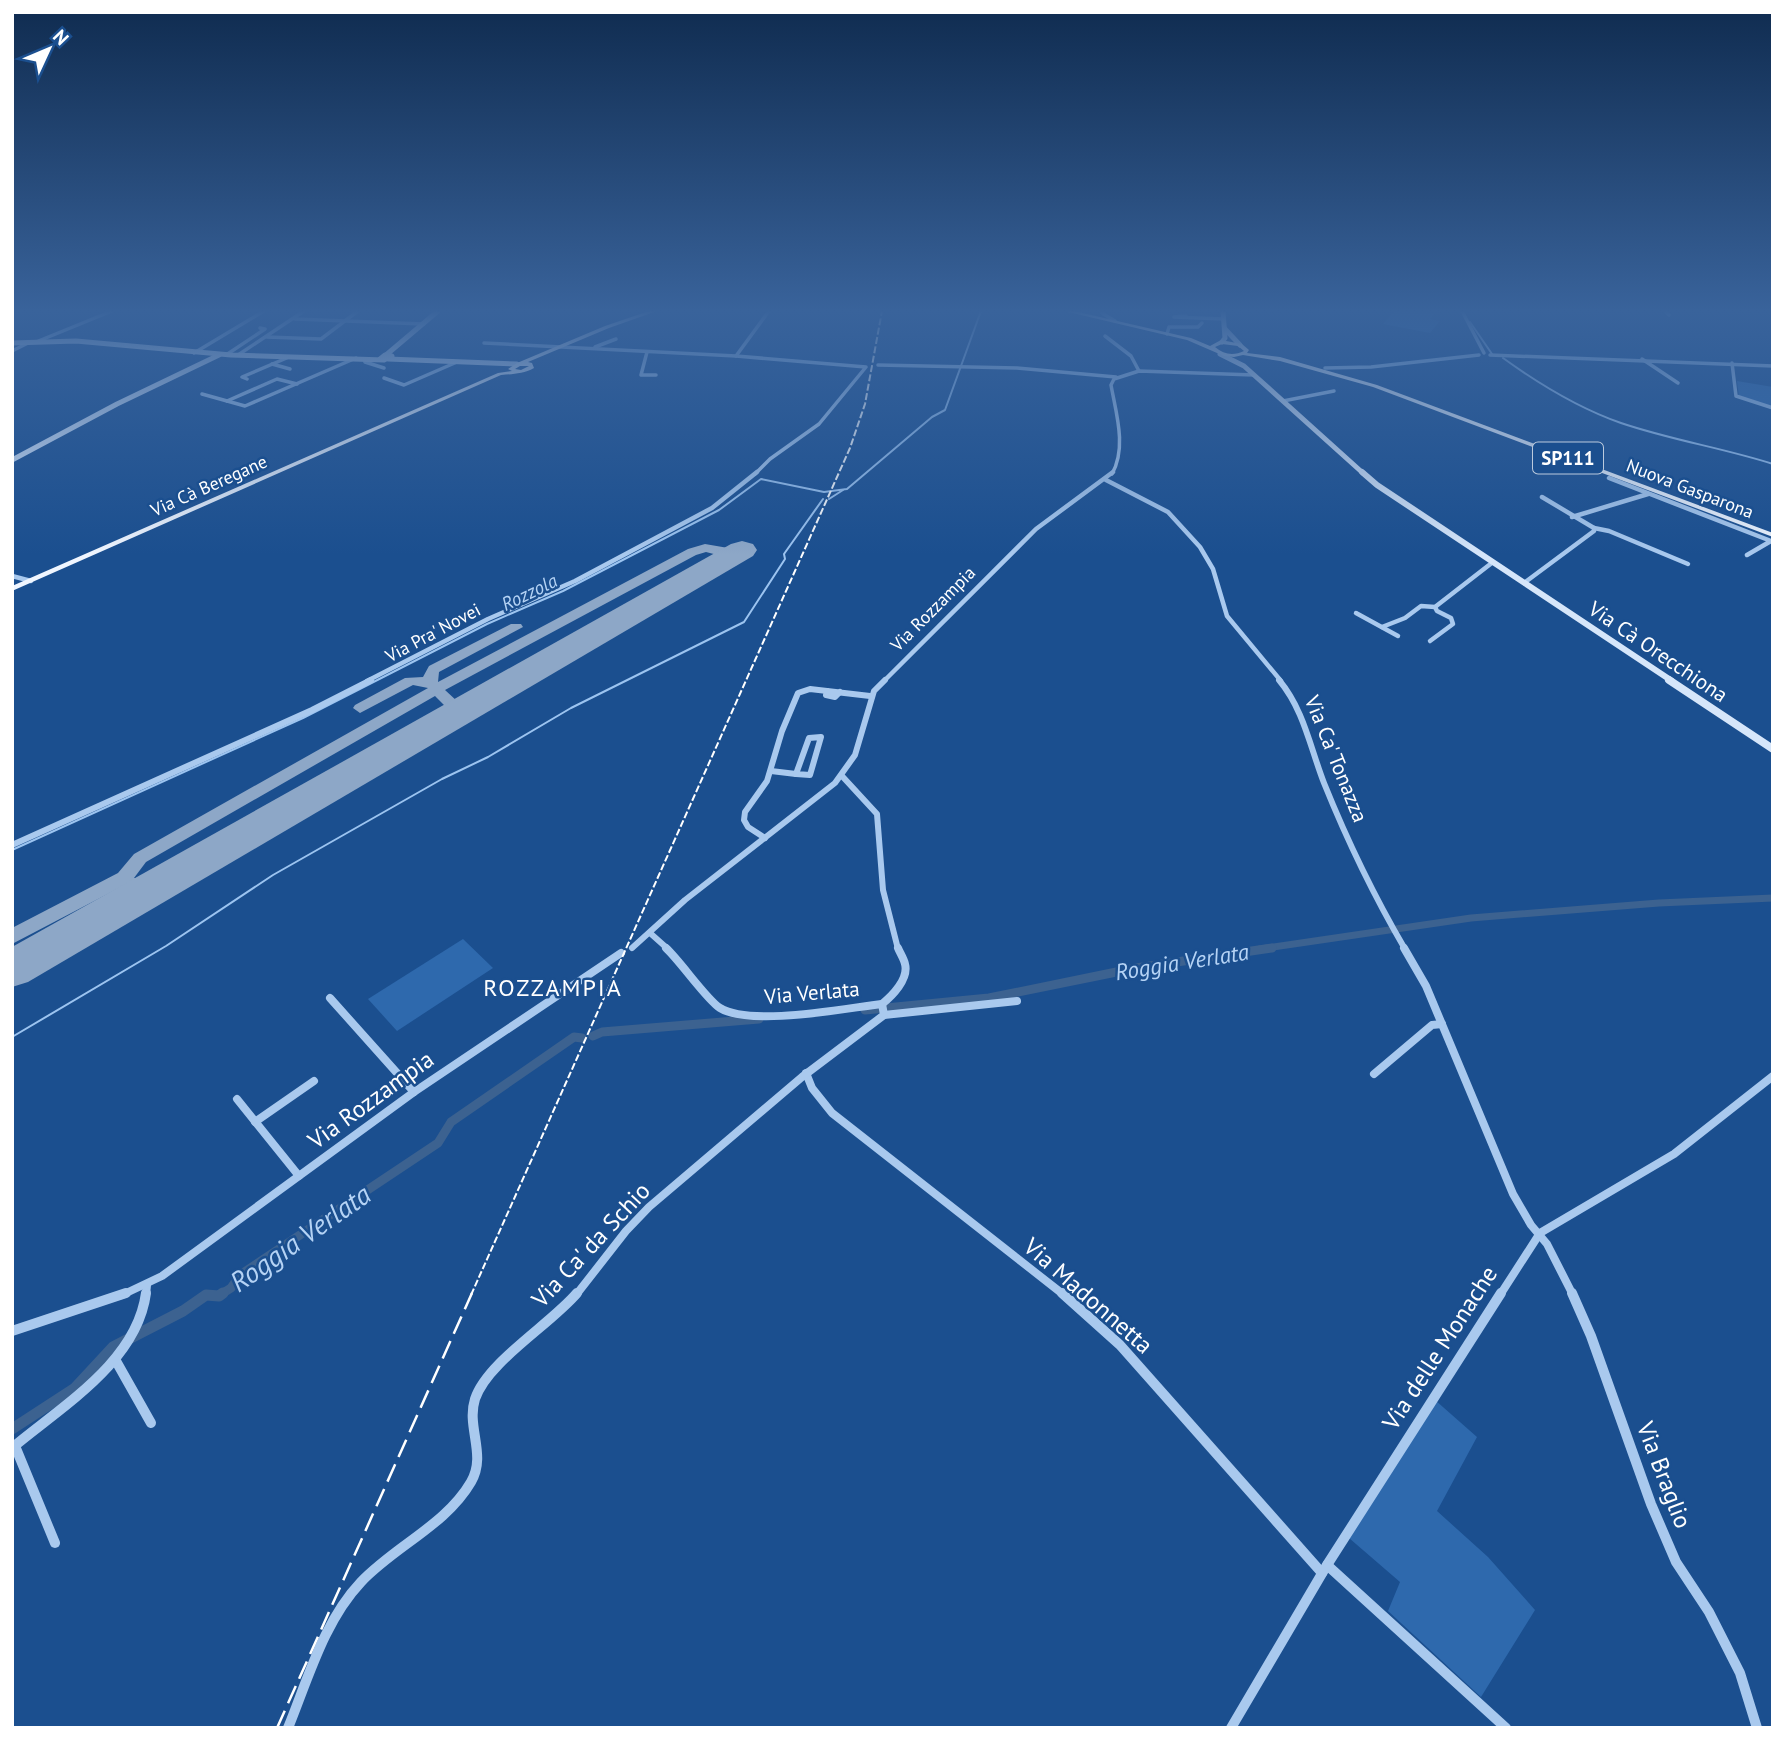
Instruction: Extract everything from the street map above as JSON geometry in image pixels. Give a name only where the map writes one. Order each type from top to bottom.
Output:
[{"type":"main road","name":"Via Cà Beregane","points":[[12,589],[459,392]]},
{"type":"main road","name":"Nuova Gasparona","points":[[1392,392],[1667,498],[1773,535]]},
{"type":"street","points":[[12,460],[143,392]]},
{"type":"street","points":[[227,401],[247,392]]},
{"type":"street","points":[[202,394],[242,406],[276,392]]},
{"type":"street","name":"Via Pra' Novei","points":[[12,845],[342,696],[488,620],[575,581],[712,508],[750,480],[770,459],[819,424],[845,392]]},
{"type":"street","points":[[1106,480],[1117,469],[1119,462],[1120,438],[1112,392]]},
{"type":"street","name":"Via Cà Orecchiona","points":[[1273,392],[1377,485],[1773,749]]},
{"type":"street","points":[[1283,401],[1329,392]]},
{"type":"street","points":[[1736,392],[1736,396],[1773,408]]},
{"type":"street","points":[[1609,478],[1648,494],[1667,498],[1771,541],[1747,555]]},
{"type":"street","name":"Via Rozzampia","points":[[870,696],[1036,529],[1106,480]]},
{"type":"street","name":"Via Ca' Tonazza","points":[[1106,480],[1168,512],[1200,547],[1213,569],[1227,616],[1295,699],[1324,782],[1354,853],[1426,986],[1513,1194],[1531,1224],[1540,1233]]},
{"type":"street","points":[[1572,517],[1648,494]]},
{"type":"street","points":[[1542,497],[1594,528],[1609,531],[1688,564]]},
{"type":"street","points":[[1524,583],[1594,531],[1594,528]]},
{"type":"street","points":[[1382,627],[1405,618],[1421,606],[1435,607],[1493,562]]},
{"type":"street","points":[[12,576],[31,581]]},
{"type":"street","points":[[1430,641],[1453,624],[1451,618],[1437,611],[1435,607]]},
{"type":"street","points":[[1356,613],[1398,636]]},
{"type":"street","points":[[632,948],[685,900],[765,838],[842,776],[862,738],[870,696],[810,689],[798,693],[777,744],[771,771],[745,812],[744,820],[748,827],[765,838]]},
{"type":"street","points":[[771,771],[796,774],[810,775],[821,737],[809,738],[796,774]]},
{"type":"street","name":"Via Verlata","points":[[650,933],[679,960],[720,1008],[743,1015],[777,1016],[883,1009],[900,986],[906,965],[883,890],[877,814],[842,776]]},
{"type":"street","name":"Via Rozzampia","points":[[12,1331],[114,1298],[147,1284],[194,1254],[414,1092],[621,953]]},
{"type":"street","points":[[330,998],[414,1092]]},
{"type":"street","points":[[883,1009],[1017,1001]]},
{"type":"street","name":"Via Ca' da Schio","points":[[288,1728],[349,1596],[384,1560],[454,1504],[472,1480],[480,1459],[473,1411],[476,1394],[494,1369],[567,1305],[635,1222],[883,1009]]},
{"type":"street","points":[[1374,1074],[1432,1025],[1442,1024]]},
{"type":"street","name":"Via Madonnetta","points":[[806,1073],[811,1088],[832,1113],[1062,1293],[1120,1345],[1325,1569]]},
{"type":"street","name":"Via delle Monache","points":[[1231,1728],[1325,1569],[1540,1233],[1674,1154],[1773,1076]]},
{"type":"street","points":[[255,1122],[314,1081]]},
{"type":"street","points":[[237,1099],[299,1176]]},
{"type":"street","name":"Via Braglio","points":[[1540,1233],[1553,1254],[1591,1336],[1651,1504],[1676,1562],[1709,1612],[1740,1673],[1757,1728]]},
{"type":"street","points":[[55,1543],[13,1447],[116,1361],[132,1338],[147,1298],[147,1284]]},
{"type":"street","points":[[116,1361],[150,1423]]},
{"type":"street","points":[[1325,1569],[1506,1728]]},
{"type":"shaded area","points":[[1738,392],[1773,392],[1773,408],[1739,397]]},
{"type":"shaded area","points":[[463,939],[493,968],[397,1031],[368,999]]},
{"type":"shaded area","points":[[1435,1400],[1477,1437],[1437,1511],[1488,1557],[1535,1610],[1481,1697],[1388,1611],[1400,1582],[1349,1538]]},
{"type":"waterway","name":"Rozzola","points":[[12,850],[303,718],[487,624],[563,591],[719,510],[761,479],[824,492],[847,489],[932,417],[945,410],[951,392]]},
{"type":"waterway","points":[[1555,392],[1621,423],[1773,464]]},
{"type":"waterway","points":[[829,499],[843,490]]},
{"type":"waterway","points":[[12,1037],[166,946],[273,875],[442,779],[488,757],[571,708],[744,622],[785,559],[784,554],[823,499]]},
{"type":"waterway","name":"Roggia Verlata","points":[[1260,949],[1471,918],[1659,903],[1773,898]]},
{"type":"waterway","name":"Roggia Verlata","points":[[865,1010],[989,998],[1136,968],[1272,948]]},
{"type":"waterway","name":"Roggia Verlata","points":[[593,1036],[602,1032],[759,1019]]},
{"type":"waterway","name":"Roggia Verlata","points":[[222,1294],[231,1288],[240,1275],[438,1143],[451,1122],[574,1037],[582,1038]]},
{"type":"waterway","name":"Roggia Verlata","points":[[12,1429],[75,1388],[113,1347],[183,1311],[206,1295],[219,1296],[222,1294]]},
{"type":"taxiway","points":[[436,689],[692,552],[705,548],[730,552],[733,555]]},
{"type":"taxiway","points":[[430,681],[430,673],[434,669],[516,627]]},
{"type":"taxiway","points":[[360,708],[410,681],[430,681]]},
{"type":"taxiway","points":[[430,681],[436,689]]},
{"type":"taxiway","points":[[124,878],[140,858],[436,689]]},
{"type":"taxiway","points":[[436,689],[455,707]]},
{"type":"taxiway","points":[[455,707],[474,704]]},
{"type":"taxiway","points":[[449,718],[455,707]]},
{"type":"taxiway","points":[[12,937],[124,878]]},
{"type":"taxiway","points":[[124,878],[128,883],[145,886],[164,882]]},
{"type":"runway","points":[[12,969],[742,550]]},
{"type":"railway","points":[[471,1295],[850,448],[867,392]]},
{"type":"railway","points":[[277,1728],[472,1293]]},
{"type":"district","name":"ROZZAMPIA","points":[[553,988]]}]
